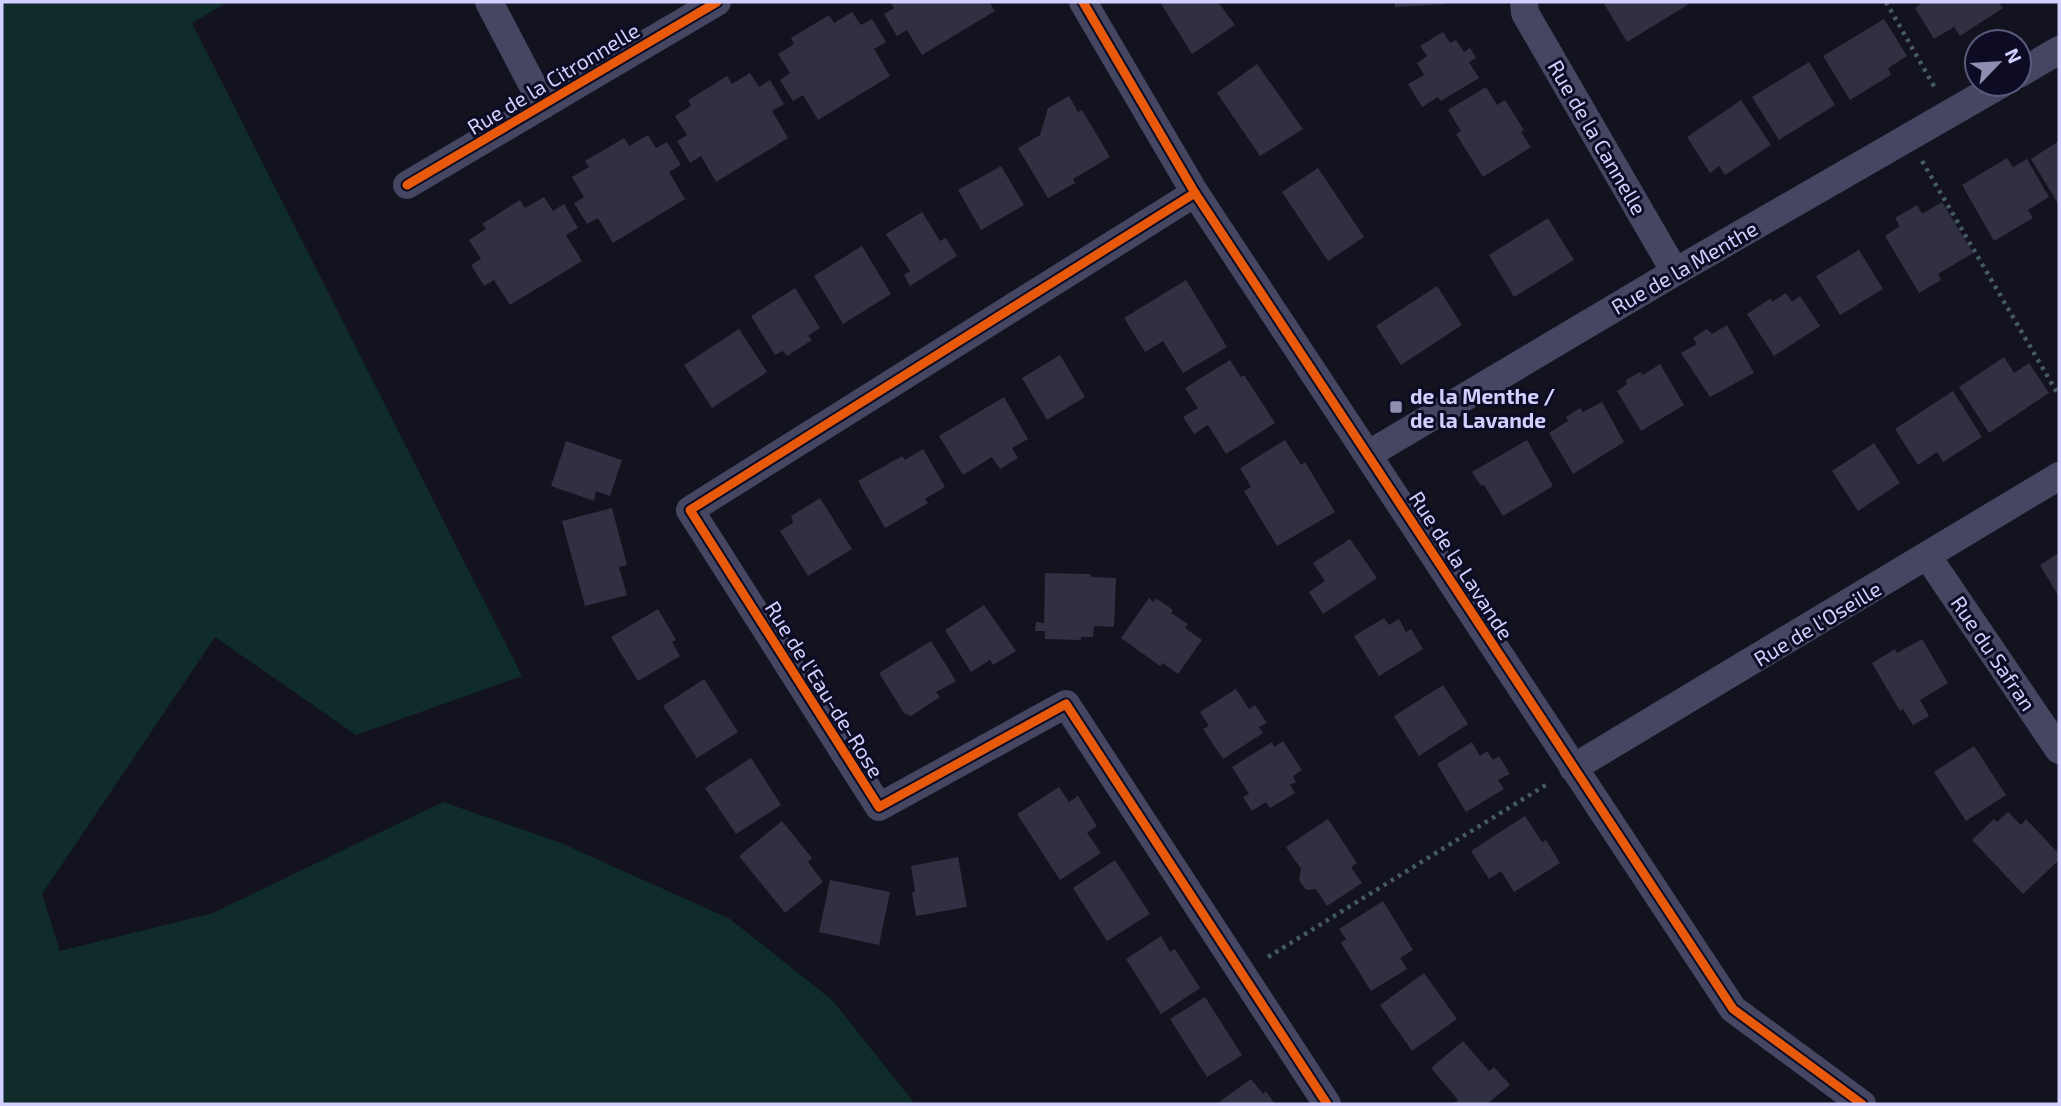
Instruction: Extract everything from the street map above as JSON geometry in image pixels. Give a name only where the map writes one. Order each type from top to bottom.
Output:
[{"type":"street","points":[[489,2],[543,105]]},
{"type":"street","name":"Rue de la Citronnelle","points":[[407,185],[717,2]]},
{"type":"street","name":"Rue de la Lavande","points":[[1083,2],[1195,192],[1733,1009],[1862,1104]]},
{"type":"street","name":"Rue de la Cannelle","points":[[1524,2],[1525,13],[1675,272]]},
{"type":"street","points":[[2033,66],[2059,50]]},
{"type":"street","name":"Rue de la Menthe","points":[[1369,454],[1675,272],[1977,98]]},
{"type":"street","name":"Rue de l'Eau-de-Rose","points":[[1195,192],[690,510],[879,807],[1066,704],[1327,1104]]},
{"type":"street","name":"Rue de l'Oseille","points":[[1573,768],[2059,476]]},
{"type":"street","name":"Rue du Safran","points":[[1928,557],[2059,750]]},
{"type":"path","points":[[1886,2],[1950,114]]},
{"type":"path","points":[[1908,137],[2059,396]]},
{"type":"path","points":[[1242,973],[1573,768]]},
{"type":"green space","points":[[2,2],[228,2],[192,23],[522,676],[356,735],[215,637],[42,894],[60,951],[213,913],[443,802],[561,843],[730,919],[832,1000],[915,1104],[2,1104]]},
{"type":"building","points":[[890,2],[989,2],[995,11],[922,55],[907,30],[897,36],[884,14],[894,8]]},
{"type":"building","points":[[1160,2],[1218,2],[1235,25],[1192,54]]},
{"type":"building","points":[[1395,2],[1446,2],[1446,4],[1395,7]]},
{"type":"building","points":[[1603,2],[1688,2],[1689,4],[1627,42]]},
{"type":"building","points":[[1919,2],[1998,2],[2003,8],[1972,28],[1963,28],[1963,34],[1960,36],[1954,27],[1934,39],[1915,8],[1921,4]]},
{"type":"building","points":[[852,12],[861,25],[872,19],[886,42],[874,49],[890,76],[818,120],[803,95],[793,101],[780,80],[790,73],[778,54],[794,44],[791,38],[829,15],[834,23]]},
{"type":"building","points":[[1884,19],[1907,56],[1888,68],[1891,75],[1850,100],[1823,56]]},
{"type":"building","points":[[1443,32],[1450,43],[1456,40],[1464,52],[1470,48],[1476,58],[1469,62],[1479,78],[1441,101],[1438,97],[1422,107],[1408,84],[1424,75],[1417,63],[1427,56],[1420,46]]},
{"type":"building","points":[[1809,62],[1835,105],[1779,140],[1752,97]]},
{"type":"building","points":[[1257,64],[1303,129],[1260,156],[1217,93]]},
{"type":"building","points":[[750,73],[759,87],[770,80],[784,104],[772,111],[788,138],[716,182],[701,156],[690,163],[677,141],[687,135],[675,116],[691,106],[688,100],[727,76],[732,84]]},
{"type":"building","points":[[1486,87],[1497,105],[1505,100],[1524,130],[1521,132],[1531,147],[1483,177],[1456,134],[1461,131],[1448,110]]},
{"type":"building","points":[[1069,96],[1078,112],[1082,110],[1110,157],[1073,179],[1075,183],[1048,198],[1018,148],[1040,135],[1048,108]]},
{"type":"building","points":[[1741,100],[1771,145],[1725,175],[1719,166],[1710,173],[1687,137]]},
{"type":"building","points":[[648,135],[656,148],[667,142],[681,165],[669,172],[685,199],[613,243],[598,218],[587,224],[574,203],[584,197],[572,177],[589,167],[585,161],[624,138],[629,146]]},
{"type":"building","points":[[2059,141],[2059,205],[2031,159]]},
{"type":"building","points":[[2007,158],[2013,167],[2027,159],[2049,197],[2028,210],[2033,218],[1994,241],[1962,185]]},
{"type":"building","points":[[1001,166],[1024,205],[981,230],[958,190]]},
{"type":"building","points":[[1318,168],[1364,237],[1328,261],[1282,192]]},
{"type":"building","points":[[544,197],[553,211],[564,204],[578,228],[566,235],[582,261],[510,305],[494,280],[484,286],[471,265],[481,259],[469,240],[486,229],[482,224],[520,200],[525,208]]},
{"type":"building","points":[[1942,202],[1973,253],[1938,274],[1941,280],[1919,293],[1885,236],[1900,226],[1895,218],[1917,205],[1922,214]]},
{"type":"building","points":[[922,212],[940,241],[946,238],[957,256],[910,286],[904,275],[910,271],[886,234]]},
{"type":"building","points":[[1548,218],[1574,260],[1514,297],[1489,255]]},
{"type":"building","points":[[862,246],[891,294],[843,324],[814,276]]},
{"type":"building","points":[[1859,250],[1883,289],[1840,315],[1816,276]]},
{"type":"building","points":[[1186,280],[1227,347],[1183,373],[1163,341],[1145,352],[1124,318]]},
{"type":"building","points":[[1437,286],[1462,325],[1401,365],[1376,326]]},
{"type":"building","points":[[795,288],[820,328],[808,336],[812,340],[787,356],[783,351],[775,355],[751,316]]},
{"type":"building","points":[[1786,293],[1792,302],[1800,296],[1820,326],[1774,356],[1747,314],[1771,298],[1772,302]]},
{"type":"building","points":[[1727,325],[1754,373],[1710,397],[1681,353],[1697,344],[1693,338],[1707,329],[1712,334]]},
{"type":"building","points":[[739,329],[767,372],[712,408],[684,365]]},
{"type":"building","points":[[1060,355],[1085,397],[1047,420],[1022,378]]},
{"type":"building","points":[[2004,357],[2014,373],[2029,363],[2049,393],[1989,433],[1959,387]]},
{"type":"building","points":[[1230,360],[1241,377],[1244,375],[1275,423],[1226,454],[1208,425],[1194,434],[1183,417],[1198,408],[1185,388]]},
{"type":"building","points":[[1660,364],[1684,405],[1641,431],[1617,391],[1627,384],[1626,380],[1640,372],[1643,375]]},
{"type":"building","points":[[1953,391],[1982,437],[1943,462],[1937,452],[1918,465],[1895,429]]},
{"type":"building","points":[[1004,397],[1028,439],[1012,448],[1018,458],[1000,469],[992,457],[963,475],[939,436]]},
{"type":"building","points":[[1602,402],[1624,442],[1573,474],[1549,433],[1568,421],[1566,417],[1580,408],[1583,412]]},
{"type":"building","points":[[1285,440],[1301,465],[1305,462],[1335,512],[1277,546],[1244,491],[1251,487],[1240,468]]},
{"type":"building","points":[[1527,440],[1553,486],[1503,516],[1484,485],[1481,486],[1472,472]]},
{"type":"building","points":[[566,441],[622,460],[610,496],[596,491],[594,501],[551,486]]},
{"type":"building","points":[[1874,443],[1900,483],[1858,511],[1832,471]]},
{"type":"building","points":[[923,449],[945,487],[925,499],[928,503],[885,528],[858,481],[902,456],[905,460]]},
{"type":"building","points":[[820,498],[852,549],[808,576],[780,531],[793,523],[791,516]]},
{"type":"building","points":[[612,508],[627,565],[619,567],[627,595],[585,606],[562,521]]},
{"type":"building","points":[[1350,539],[1377,578],[1323,614],[1309,592],[1325,581],[1313,563]]},
{"type":"building","points":[[2059,553],[2059,597],[2040,565]]},
{"type":"building","points":[[1045,573],[1090,574],[1091,577],[1116,578],[1114,627],[1094,626],[1093,637],[1081,637],[1081,640],[1045,639],[1045,631],[1035,631],[1036,622],[1044,623]]},
{"type":"building","points":[[1149,598],[1154,602],[1156,598],[1173,610],[1171,613],[1188,624],[1185,628],[1202,640],[1178,674],[1163,663],[1160,666],[1121,638]]},
{"type":"building","points":[[984,605],[1016,651],[993,665],[990,660],[971,672],[945,630]]},
{"type":"building","points":[[658,609],[676,640],[672,642],[680,656],[638,681],[611,637]]},
{"type":"building","points":[[1384,618],[1389,625],[1399,619],[1406,632],[1411,629],[1423,649],[1379,676],[1354,636]]},
{"type":"building","points":[[1922,639],[1948,683],[1920,700],[1929,716],[1913,725],[1903,709],[1900,711],[1872,663],[1895,649],[1897,653]]},
{"type":"building","points":[[931,641],[956,681],[936,692],[940,697],[911,716],[904,713],[879,673]]},
{"type":"building","points":[[704,679],[738,732],[697,758],[663,706]]},
{"type":"building","points":[[1443,685],[1468,724],[1419,756],[1394,716]]},
{"type":"building","points":[[1236,689],[1249,709],[1255,705],[1267,723],[1259,727],[1263,733],[1223,759],[1203,729],[1209,726],[1200,712]]},
{"type":"building","points":[[1283,741],[1302,770],[1293,776],[1296,782],[1290,785],[1295,793],[1270,808],[1266,802],[1252,811],[1243,797],[1249,794],[1232,767],[1272,742],[1274,747]]},
{"type":"building","points":[[1472,742],[1480,756],[1487,751],[1493,760],[1499,756],[1510,774],[1498,780],[1504,789],[1466,812],[1437,764]]},
{"type":"building","points":[[1974,746],[2006,795],[1966,821],[1934,772]]},
{"type":"building","points":[[751,758],[781,805],[736,834],[705,788]]},
{"type":"building","points":[[1059,787],[1069,802],[1078,796],[1097,826],[1087,833],[1101,853],[1060,880],[1017,814]]},
{"type":"building","points":[[2008,812],[2021,825],[2026,819],[2059,854],[2059,860],[2023,894],[1972,840],[1994,819],[1997,822]]},
{"type":"building","points":[[1525,816],[1542,842],[1546,840],[1560,863],[1514,892],[1501,871],[1489,879],[1471,851]]},
{"type":"building","points":[[1328,819],[1357,863],[1351,867],[1362,883],[1327,906],[1316,889],[1306,890],[1299,880],[1301,869],[1286,847]]},
{"type":"building","points":[[782,821],[812,858],[808,862],[823,882],[785,913],[739,856]]},
{"type":"building","points":[[958,857],[967,907],[916,916],[911,866]]},
{"type":"building","points":[[1115,860],[1150,914],[1107,941],[1073,888]]},
{"type":"building","points":[[830,880],[890,892],[879,945],[819,932]]},
{"type":"building","points":[[1383,901],[1413,950],[1400,958],[1407,969],[1371,991],[1341,943],[1346,939],[1339,929]]},
{"type":"building","points":[[1161,936],[1170,952],[1175,949],[1200,988],[1161,1014],[1126,959]]},
{"type":"building","points":[[1424,973],[1457,1019],[1412,1051],[1380,1005]]},
{"type":"building","points":[[1205,997],[1242,1055],[1207,1077],[1170,1019]]},
{"type":"building","points":[[1463,1041],[1489,1071],[1494,1067],[1510,1085],[1487,1104],[1453,1104],[1458,1100],[1431,1068]]},
{"type":"building","points":[[1251,1079],[1263,1094],[1266,1091],[1275,1104],[1219,1102]]},
{"type":"cycle path","points":[[407,185],[717,2]]},
{"type":"cycle path","points":[[1083,2],[1195,193],[1733,1009],[1862,1104]]},
{"type":"cycle path","points":[[1195,193],[690,510],[879,807],[1066,704],[1327,1104]]},
{"type":"place","name":"de la Menthe / de la Lavande","points":[[1396,407]]}]
